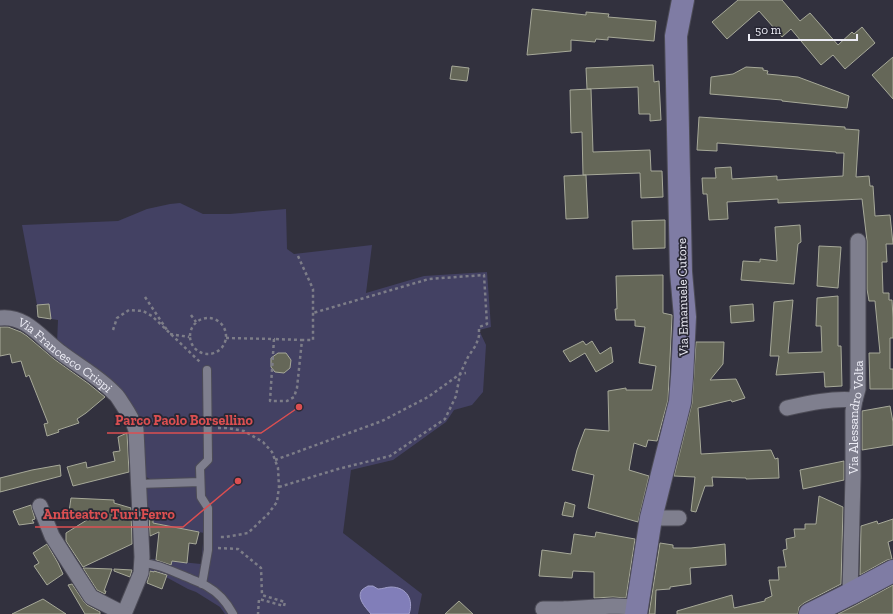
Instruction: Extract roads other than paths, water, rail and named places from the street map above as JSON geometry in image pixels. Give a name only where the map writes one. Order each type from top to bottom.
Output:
[{"type":"street","name":"Via Emanuele Cutore","points":[[637,611],[651,518],[680,402],[682,377],[685,317],[681,272],[676,36],[683,0]]},
{"type":"street","name":"Via Alessandro Volta","points":[[850,594],[853,411],[858,389],[858,241]]},
{"type":"street","name":"Via Francesco Crispi","points":[[0,318],[17,320],[36,331],[59,352],[95,376],[115,394],[134,421],[136,430],[142,563],[141,573],[124,614]]},
{"type":"street","points":[[787,408],[814,402],[844,399],[855,400]]},
{"type":"street","points":[[40,506],[52,536],[91,597],[124,614]]},
{"type":"street","points":[[651,518],[679,518]]},
{"type":"street","points":[[810,614],[893,571]]},
{"type":"street","points":[[543,609],[565,611],[613,606],[637,611]]},
{"type":"lane","points":[[202,584],[208,548],[208,508],[201,498],[200,482],[200,468],[208,460],[207,370]]},
{"type":"lane","points":[[138,484],[200,482]]},
{"type":"lane","points":[[142,563],[160,566],[209,587],[220,596],[228,605],[233,614]]},
{"type":"place","name":"Parco Paolo Borsellino","points":[[299,407]]},
{"type":"place","name":"Anfiteatro Turi Ferro","points":[[238,481]]}]
